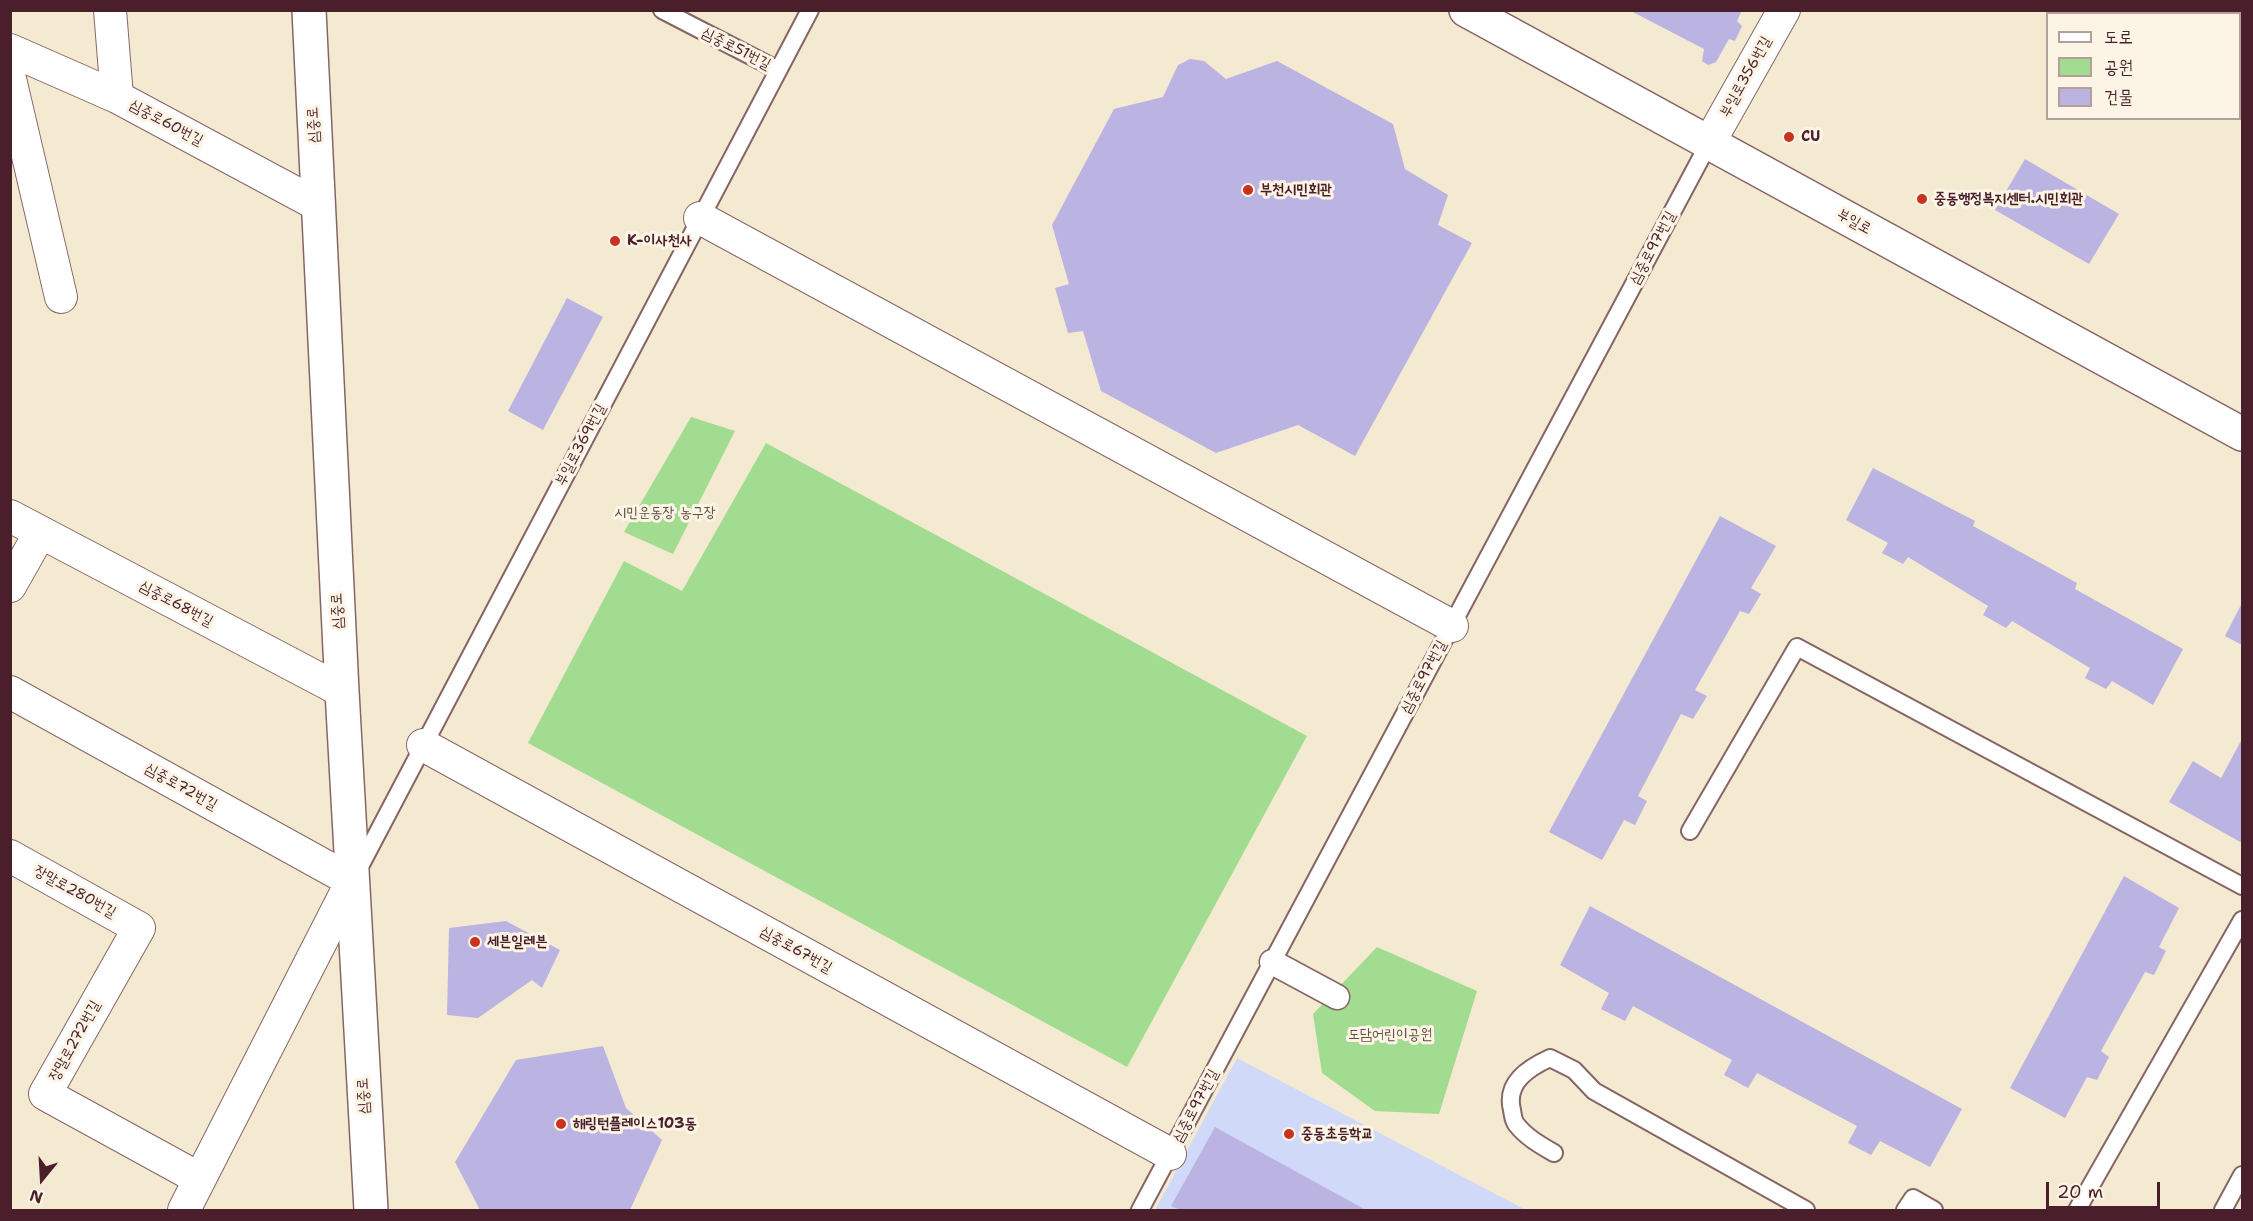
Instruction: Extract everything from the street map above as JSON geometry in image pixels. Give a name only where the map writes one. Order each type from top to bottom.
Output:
[{"type":"street","points":[[110,10],[117,97]]},
{"type":"street","name":"심중로","points":[[309,10],[370,1210]]},
{"type":"street","name":"부일로","points":[[1466,10],[2242,434]]},
{"type":"street","name":"부일로356번길","points":[[1709,143],[1784,10]]},
{"type":"street","name":"심중로60번길","points":[[10,50],[117,97],[318,205]]},
{"type":"street","points":[[10,79],[61,297]]},
{"type":"street","points":[[700,218],[1452,626]]},
{"type":"street","name":"심중로68번길","points":[[10,516],[342,691]]},
{"type":"street","points":[[10,586],[40,533]]},
{"type":"street","name":"심중로72번길","points":[[10,692],[352,881]]},
{"type":"street","name":"심중로67번길","points":[[423,746],[1170,1154]]},
{"type":"street","name":"장말로280번길","points":[[10,856],[139,928]]},
{"type":"street","points":[[184,1210],[352,881]]},
{"type":"street","name":"장말로272번길","points":[[139,928],[45,1094],[200,1179]]},
{"type":"street","points":[[1272,962],[1337,997]]},
{"type":"lane","name":"심중로51번길","points":[[662,10],[778,70]]},
{"type":"lane","name":"부일로369번길","points":[[352,881],[810,10]]},
{"type":"lane","name":"심중로97번길","points":[[1140,1210],[1709,143]]},
{"type":"lane","points":[[1690,831],[1797,646],[2242,886]]},
{"type":"lane","points":[[2077,1210],[2242,920]]},
{"type":"lane","points":[[1554,1153],[1532,1140],[1514,1122],[1509,1101],[1515,1082],[1529,1067],[1550,1058],[1574,1070],[1594,1091],[1806,1210]]},
{"type":"lane","points":[[2223,1210],[2242,1175]]},
{"type":"lane","points":[[1905,1210],[1913,1198],[1934,1210]]},
{"type":"shaded area","name":"중동초등학교","points":[[1237,1058],[1526,1210],[1155,1210]]},
{"type":"green space","name":"시민운동장 농구장","points":[[691,417],[735,431],[673,554],[624,532]]},
{"type":"green space","points":[[766,443],[1307,736],[1127,1067],[528,743],[624,561],[682,591]]},
{"type":"green space","name":"도담어린이공원","points":[[1377,947],[1477,991],[1439,1114],[1375,1111],[1322,1073],[1313,1014]]},
{"type":"building","points":[[1629,10],[1742,10],[1737,21],[1742,26],[1735,41],[1729,39],[1716,62],[1708,65],[1702,61],[1704,49]]},
{"type":"building","points":[[1190,59],[1204,61],[1226,79],[1277,61],[1393,124],[1405,169],[1448,195],[1438,225],[1472,243],[1355,456],[1298,425],[1216,453],[1101,391],[1083,331],[1068,333],[1055,288],[1069,284],[1052,225],[1114,109],[1163,97],[1178,65]]},
{"type":"building","points":[[2025,159],[2119,214],[2089,264],[1995,210]]},
{"type":"building","points":[[567,298],[603,317],[543,430],[508,411]]},
{"type":"building","points":[[1873,468],[1975,521],[1973,526],[2077,583],[2075,589],[2183,649],[2153,705],[2112,681],[2106,689],[2085,678],[2090,668],[2012,621],[2006,628],[1983,615],[1988,606],[1908,557],[1903,564],[1882,553],[1888,543],[1846,520]]},
{"type":"building","points":[[1720,516],[1776,546],[1751,588],[1761,594],[1749,614],[1740,611],[1695,690],[1707,696],[1693,719],[1681,714],[1638,796],[1647,801],[1635,825],[1624,820],[1602,860],[1549,832]]},
{"type":"building","points":[[2242,603],[2242,645],[2225,636]]},
{"type":"building","points":[[2242,739],[2242,843],[2169,802],[2193,761],[2221,778]]},
{"type":"building","points":[[2124,876],[2179,908],[2159,947],[2166,951],[2154,975],[2145,972],[2101,1051],[2109,1057],[2097,1080],[2087,1077],[2065,1118],[2010,1088]]},
{"type":"building","points":[[1590,906],[1962,1109],[1930,1167],[1880,1141],[1871,1155],[1848,1143],[1857,1126],[1757,1073],[1748,1088],[1724,1075],[1732,1060],[1633,1006],[1625,1021],[1601,1009],[1609,993],[1560,965]]},
{"type":"building","points":[[506,921],[560,950],[542,988],[532,980],[478,1018],[447,1015],[449,928]]},
{"type":"building","name":"해링턴플레이스103동","points":[[603,1046],[626,1108],[662,1140],[630,1210],[480,1210],[455,1162],[516,1060]]},
{"type":"building","points":[[1215,1127],[1366,1210],[1180,1210],[1171,1206]]},
{"type":"place","name":"CU","points":[[1789,137]]},
{"type":"place","name":"부천시민회관","points":[[1248,190]]},
{"type":"place","name":"중동행정복지센터.시민회관","points":[[1922,199]]},
{"type":"place","name":"K-이사천사","points":[[615,241]]},
{"type":"place","name":"세븐일레븐","points":[[475,942]]},
{"type":"place","name":"해링턴플레이스103동","points":[[561,1124]]},
{"type":"place","name":"중동초등학교","points":[[1289,1134]]}]
